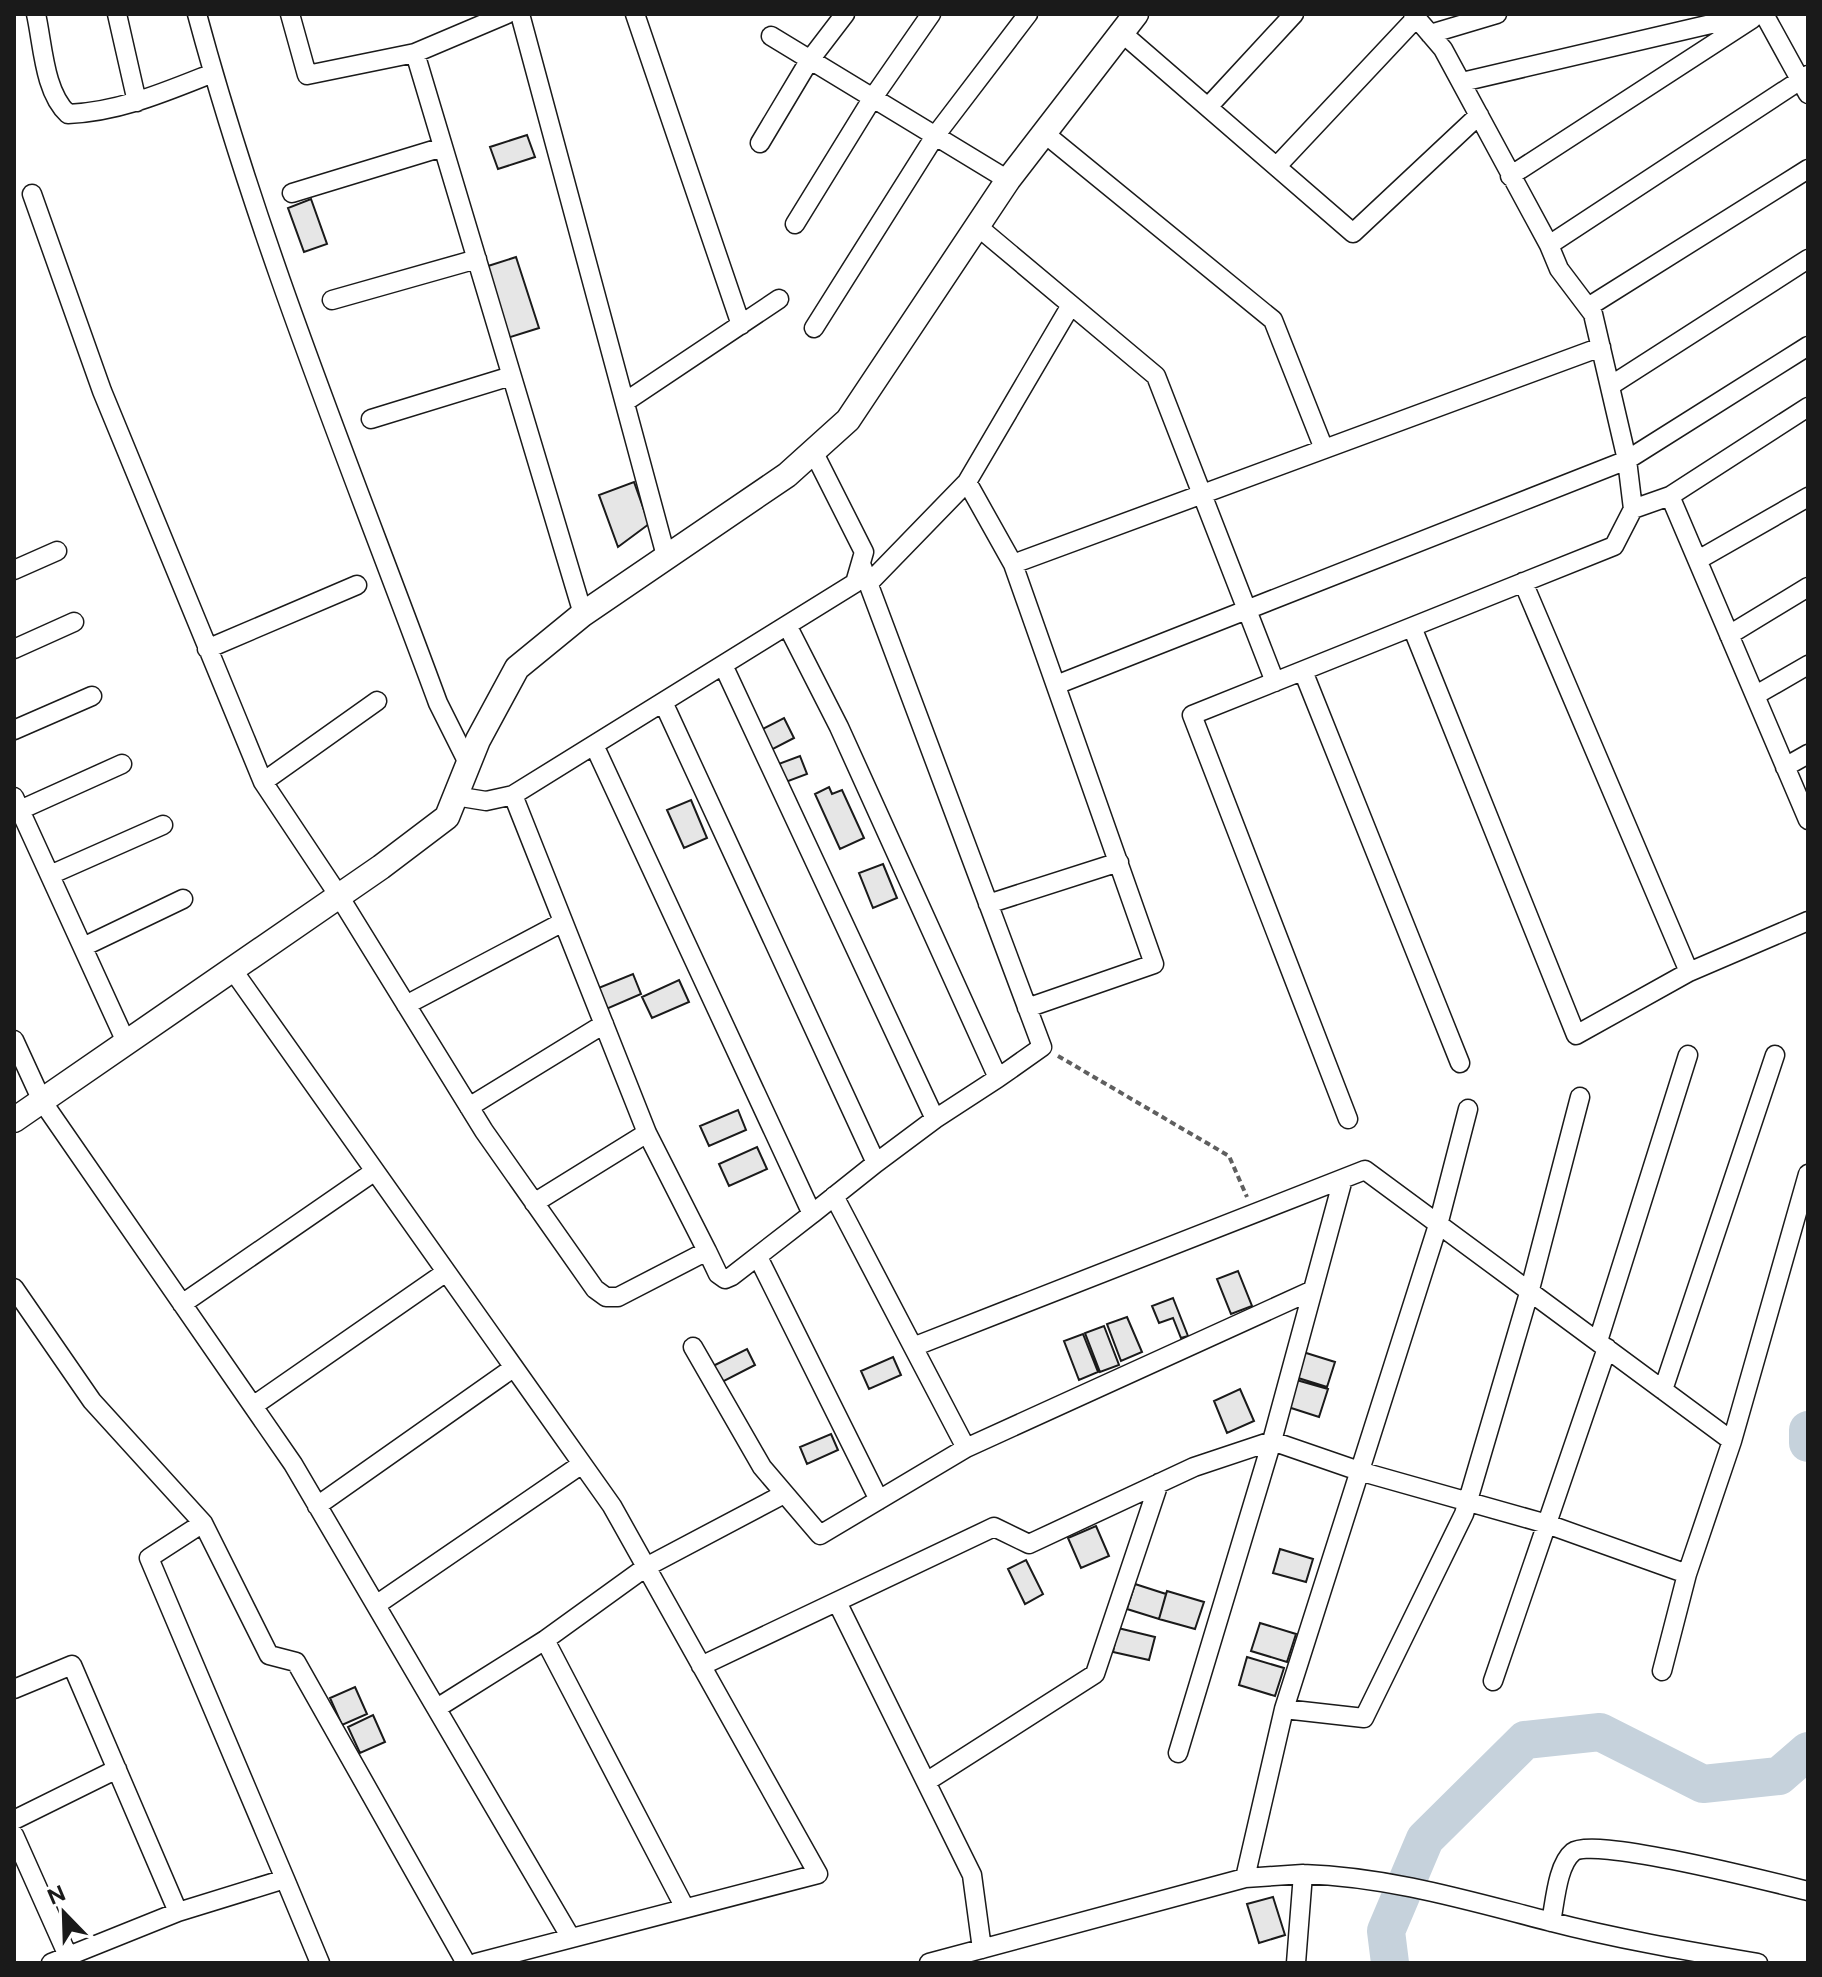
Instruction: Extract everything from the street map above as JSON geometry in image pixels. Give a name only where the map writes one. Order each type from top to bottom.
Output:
[{"type":"street","points":[[36,14],[52,87],[59,106],[68,114],[96,113],[137,102],[213,73]]},
{"type":"street","points":[[117,14],[137,102]]},
{"type":"street","points":[[197,14],[232,141],[438,703],[468,763]]},
{"type":"street","points":[[290,14],[307,75],[415,53],[507,14]]},
{"type":"street","points":[[520,14],[666,556]]},
{"type":"street","points":[[635,14],[741,325]]},
{"type":"street","points":[[760,143],[809,61],[845,14]]},
{"type":"street","points":[[795,224],[872,99],[931,14]]},
{"type":"street","points":[[814,328],[935,136],[1028,14]]},
{"type":"street","points":[[1208,107],[1294,14]]},
{"type":"street","points":[[1430,34],[1497,14]]},
{"type":"street","points":[[1462,82],[1759,14]]},
{"type":"street","points":[[1549,245],[1805,83],[1759,14]]},
{"type":"street","points":[[1510,176],[1759,14]]},
{"type":"street","points":[[1277,166],[1415,16],[1462,82],[1559,269],[1593,314],[1627,460],[1633,509],[1614,546],[1192,715],[1348,1119]]},
{"type":"street","points":[[14,1120],[339,896],[447,817],[468,763],[517,668],[583,614],[787,475],[848,420],[1008,180],[1129,24],[1208,107],[1353,233],[1479,115]]},
{"type":"street","points":[[771,36],[1008,180]]},
{"type":"street","points":[[415,53],[583,614]]},
{"type":"street","points":[[1044,133],[1273,320],[1324,449]]},
{"type":"street","points":[[292,193],[443,147]]},
{"type":"street","points":[[1588,307],[1808,169]]},
{"type":"street","points":[[32,194],[102,391],[263,782],[339,896],[469,1107],[595,1289],[606,1297],[618,1297],[707,1251]]},
{"type":"street","points":[[977,226],[1156,376],[1275,682]]},
{"type":"street","points":[[332,300],[477,259]]},
{"type":"street","points":[[1610,386],[1808,259]]},
{"type":"street","points":[[625,402],[779,299]]},
{"type":"street","points":[[868,584],[967,482],[1071,305]]},
{"type":"street","points":[[1056,685],[1627,460],[1808,346]]},
{"type":"street","points":[[1013,564],[1601,347]]},
{"type":"street","points":[[371,419],[511,376]]},
{"type":"street","points":[[1633,509],[1670,496],[1808,407]]},
{"type":"street","points":[[455,796],[486,801],[513,795],[855,583],[864,552],[813,451]]},
{"type":"street","points":[[967,482],[1013,564],[1154,964],[1027,1008]]},
{"type":"street","points":[[1670,496],[1808,820]]},
{"type":"street","points":[[1698,560],[1808,497]]},
{"type":"street","points":[[14,570],[57,551]]},
{"type":"street","points":[[513,795],[647,1133],[718,1274],[725,1279],[758,1257],[935,1119],[1042,1047],[861,564]]},
{"type":"street","points":[[1523,582],[1689,972]]},
{"type":"street","points":[[207,649],[357,585]]},
{"type":"street","points":[[1729,635],[1808,587]]},
{"type":"street","points":[[14,649],[74,622]]},
{"type":"street","points":[[787,625],[839,727],[998,1078]]},
{"type":"street","points":[[1412,627],[1576,1035],[1689,972],[1808,921]]},
{"type":"street","points":[[723,665],[935,1119]]},
{"type":"street","points":[[1756,695],[1808,665]]},
{"type":"street","points":[[1303,671],[1460,1063]]},
{"type":"street","points":[[14,730],[92,696]]},
{"type":"street","points":[[263,782],[377,701]]},
{"type":"street","points":[[663,702],[876,1163]]},
{"type":"street","points":[[594,745],[812,1214]]},
{"type":"street","points":[[1785,767],[1808,754]]},
{"type":"street","points":[[122,764],[17,803],[126,1042]]},
{"type":"street","points":[[50,875],[163,825]]},
{"type":"street","points":[[988,904],[1119,862]]},
{"type":"street","points":[[83,947],[183,899]]},
{"type":"street","points":[[406,1005],[563,922]]},
{"type":"street","points":[[232,969],[612,1506],[818,1874],[476,1963]]},
{"type":"street","points":[[469,1107],[604,1024]]},
{"type":"street","points":[[14,1040],[42,1101],[253,1406],[317,1506],[571,1938]]},
{"type":"street","points":[[1493,1681],[1547,1524],[1688,1055]]},
{"type":"street","points":[[1663,1390],[1775,1055]]},
{"type":"street","points":[[1284,1709],[1364,1718],[1467,1503],[1529,1293],[1580,1097]]},
{"type":"street","points":[[1245,1878],[1284,1709],[1438,1225],[1468,1109]]},
{"type":"street","points":[[534,1203],[647,1133]]},
{"type":"street","points":[[913,1347],[1365,1170],[1732,1441]]},
{"type":"street","points":[[182,1304],[375,1171]]},
{"type":"street","points":[[1662,1671],[1687,1574],[1732,1441],[1808,1174]]},
{"type":"street","points":[[1178,1753],[1272,1441],[1343,1179]]},
{"type":"street","points":[[834,1196],[966,1448]]},
{"type":"street","points":[[758,1257],[879,1500]]},
{"type":"street","points":[[253,1406],[446,1272]]},
{"type":"street","points":[[14,1288],[92,1401],[203,1523],[269,1655],[296,1662],[466,1963]]},
{"type":"street","points":[[693,1347],[762,1467],[820,1535],[966,1448],[1313,1290]]},
{"type":"street","points":[[317,1506],[513,1368]]},
{"type":"street","points":[[701,1666],[994,1527],[1029,1544],[1159,1483],[1272,1441],[1359,1471],[1547,1524],[1687,1574]]},
{"type":"street","points":[[376,1605],[582,1464]]},
{"type":"street","points":[[926,1782],[1095,1674],[1159,1483]]},
{"type":"street","points":[[437,1708],[545,1640],[646,1567],[784,1494]]},
{"type":"street","points":[[203,1523],[149,1558],[320,1963]]},
{"type":"street","points":[[837,1602],[972,1875],[982,1949]]},
{"type":"street","points":[[545,1640],[685,1908]]},
{"type":"street","points":[[14,1689],[72,1665],[178,1912]]},
{"type":"street","points":[[14,1820],[117,1769]]},
{"type":"street","points":[[14,1835],[59,1959],[178,1912],[285,1879]]},
{"type":"street","points":[[1551,1922],[1564,1867],[1573,1852],[1587,1847],[1668,1859],[1808,1891]]},
{"type":"street","points":[[1296,1963],[1303,1874]]},
{"type":"street","points":[[929,1963],[1245,1878],[1303,1874],[1357,1876],[1447,1892],[1551,1922],[1726,1960],[1758,1963]]},
{"type":"street","points":[[1652,1943],[1654,1963]]},
{"type":"path","points":[[1042,1047],[1229,1156],[1254,1214]]},
{"type":"building","points":[[527,135],[535,157],[498,169],[490,147]]},
{"type":"building","points":[[311,199],[327,244],[304,252],[288,208]]},
{"type":"building","points":[[516,257],[539,328],[507,338],[485,267]]},
{"type":"building","points":[[634,482],[649,524],[618,547],[599,495]]},
{"type":"building","points":[[784,718],[794,738],[771,750],[761,730]]},
{"type":"building","points":[[800,756],[807,774],[783,783],[776,765]]},
{"type":"building","points":[[829,787],[832,794],[842,790],[864,838],[840,849],[815,794]]},
{"type":"building","points":[[691,800],[707,838],[684,848],[667,810]]},
{"type":"building","points":[[883,864],[897,898],[873,908],[859,873]]},
{"type":"building","points":[[633,974],[641,994],[604,1010],[596,989]]},
{"type":"building","points":[[679,980],[689,1002],[652,1018],[642,997]]},
{"type":"building","points":[[738,1110],[746,1130],[709,1146],[700,1126]]},
{"type":"building","points":[[757,1147],[767,1169],[729,1186],[719,1164]]},
{"type":"building","points":[[1238,1271],[1252,1306],[1231,1314],[1217,1279]]},
{"type":"building","points":[[1173,1298],[1188,1336],[1181,1338],[1173,1318],[1159,1323],[1152,1306]]},
{"type":"building","points":[[1127,1317],[1142,1352],[1121,1361],[1107,1324]]},
{"type":"building","points":[[1104,1326],[1119,1365],[1100,1372],[1085,1333]]},
{"type":"building","points":[[1083,1334],[1098,1372],[1079,1380],[1064,1341]]},
{"type":"building","points":[[747,1349],[755,1365],[722,1382],[713,1366]]},
{"type":"building","points":[[1303,1352],[1335,1362],[1327,1387],[1295,1377]]},
{"type":"building","points":[[893,1357],[901,1375],[869,1389],[861,1371]]},
{"type":"building","points":[[1293,1379],[1328,1389],[1319,1417],[1285,1406]]},
{"type":"building","points":[[1240,1389],[1254,1421],[1227,1433],[1214,1401]]},
{"type":"building","points":[[831,1434],[838,1450],[807,1464],[800,1447]]},
{"type":"building","points":[[1096,1526],[1109,1556],[1081,1568],[1068,1538]]},
{"type":"building","points":[[1280,1549],[1313,1559],[1306,1582],[1273,1573]]},
{"type":"building","points":[[1026,1560],[1043,1594],[1025,1604],[1008,1569]]},
{"type":"building","points":[[1135,1584],[1166,1594],[1159,1619],[1127,1609]]},
{"type":"building","points":[[1167,1591],[1204,1602],[1195,1629],[1159,1619]]},
{"type":"building","points":[[1260,1623],[1296,1634],[1287,1662],[1251,1651]]},
{"type":"building","points":[[1118,1628],[1155,1637],[1149,1660],[1113,1652]]},
{"type":"building","points":[[1247,1657],[1284,1668],[1275,1696],[1239,1685]]},
{"type":"building","points":[[355,1687],[367,1714],[342,1725],[330,1698]]},
{"type":"building","points":[[373,1715],[385,1742],[360,1753],[348,1727]]},
{"type":"building","points":[[1273,1897],[1285,1935],[1259,1943],[1247,1904]]},
{"type":"waterway","points":[[1808,1430],[1808,1443]]},
{"type":"waterway","points":[[1390,1963],[1386,1931],[1425,1839],[1525,1740],[1600,1732],[1703,1784],[1779,1776],[1808,1751]]}]
